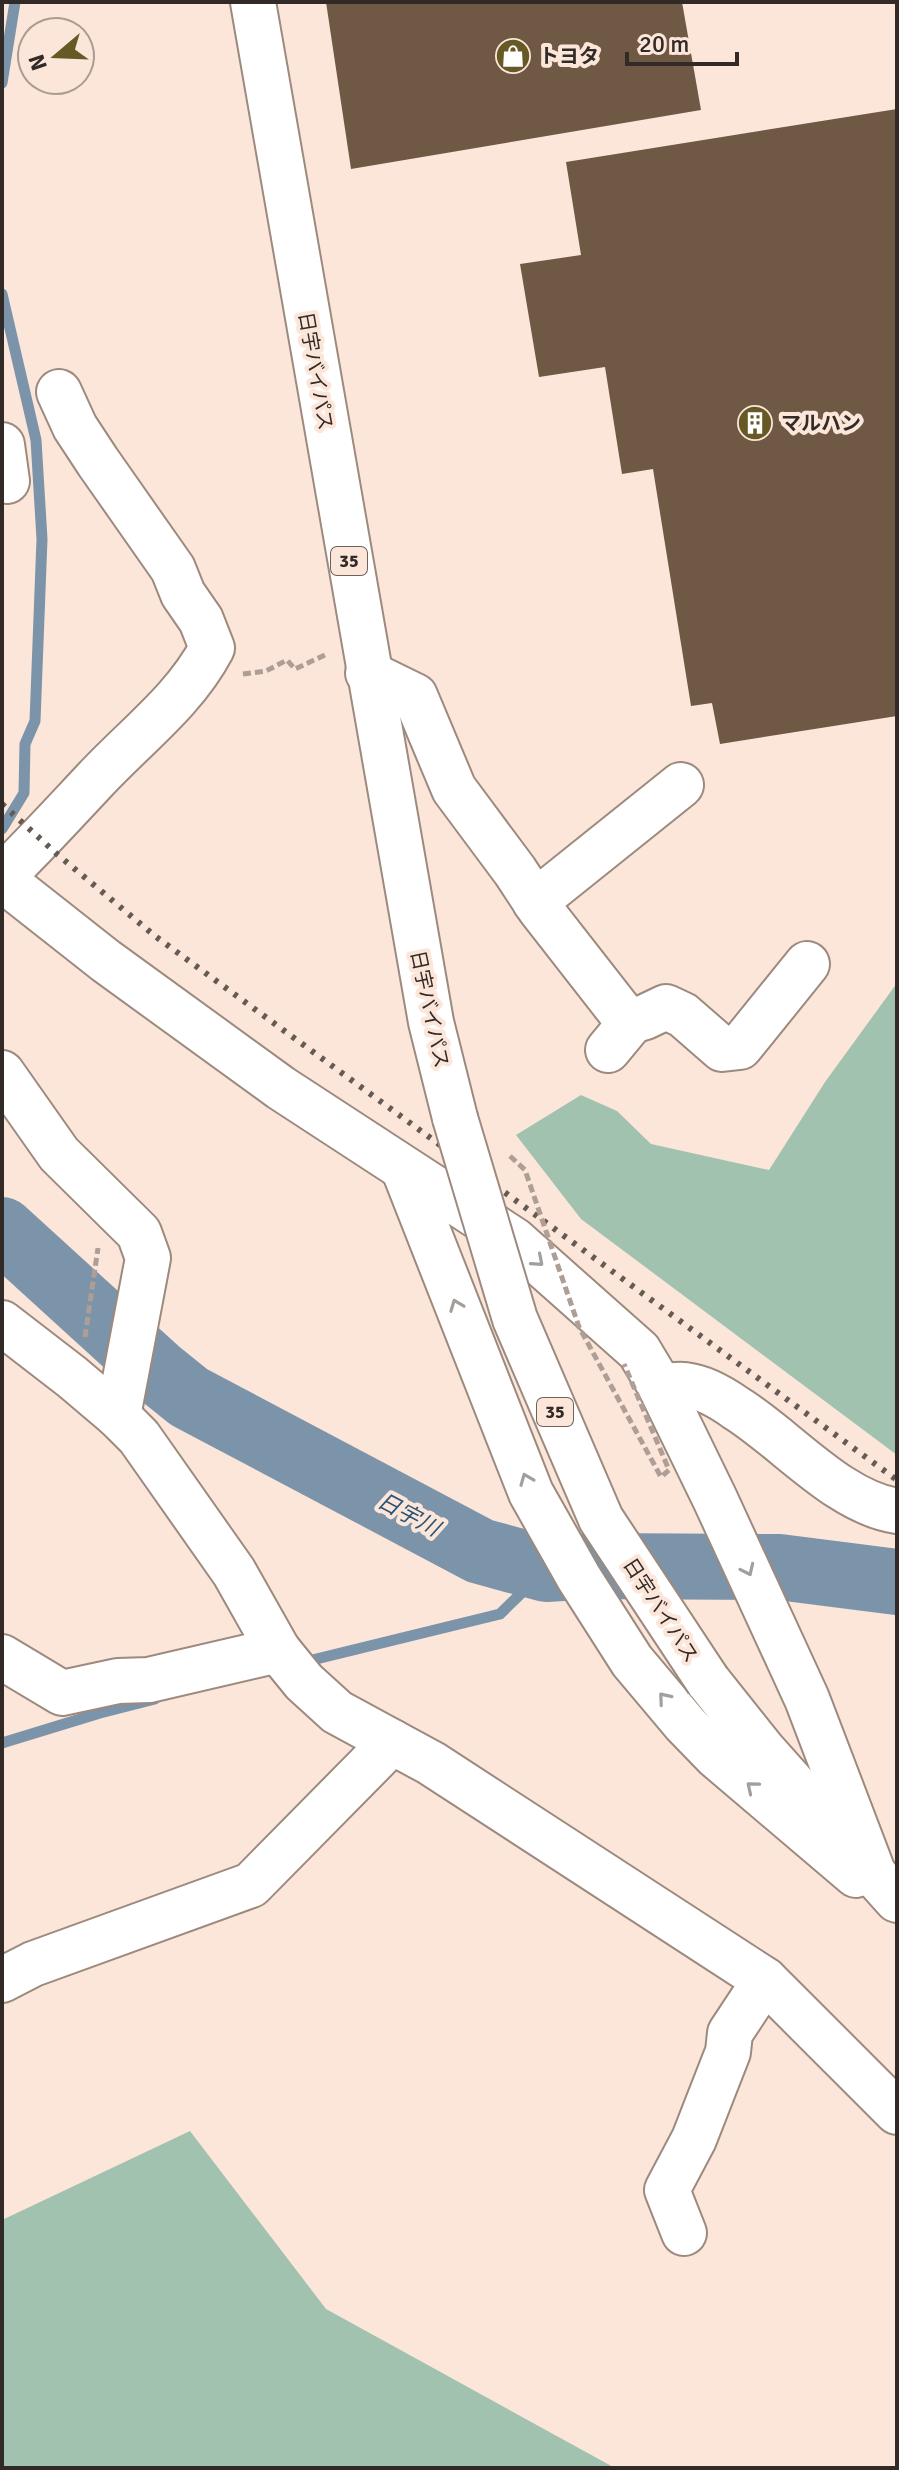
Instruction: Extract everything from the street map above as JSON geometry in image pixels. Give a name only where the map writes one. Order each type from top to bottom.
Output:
[{"type":"main road","name":"日宇バイパス","points":[[253,2],[431,1022],[455,1118],[515,1319],[601,1519],[708,1681],[763,1750],[889,1894]]},
{"type":"main road","points":[[59,392],[75,427],[173,569],[183,594],[201,620],[212,648],[199,671],[153,724],[2,878],[106,961],[256,1070],[514,1240],[639,1351],[642,1375],[715,1499],[807,1699],[889,1894]]},
{"type":"main road","points":[[368,673],[415,696],[454,789],[535,902],[615,1005],[620,1036],[645,1017],[666,1007],[683,1015],[722,1049],[740,1047],[807,964]]},
{"type":"main road","points":[[535,902],[681,785]]},
{"type":"main road","points":[[2,1073],[59,1154],[139,1233],[148,1258],[120,1408]]},
{"type":"main road","points":[[404,1170],[531,1493],[579,1578],[632,1661],[716,1756],[889,1894]]},
{"type":"main road","points":[[2,1323],[120,1408],[234,1572],[287,1662],[337,1712],[431,1763],[765,1980],[897,2112]]},
{"type":"main road","points":[[642,1375],[687,1385],[721,1398],[762,1424],[832,1481],[876,1508],[897,1511]]},
{"type":"main road","points":[[2,1657],[62,1693],[118,1681],[149,1680],[287,1662]]},
{"type":"main road","points":[[2,1980],[33,1964],[251,1885],[392,1742]]},
{"type":"main road","points":[[684,2233],[667,2190],[694,2139],[728,2052],[730,2033],[765,1980]]},
{"type":"path","points":[[287,660],[295,669],[329,653]]},
{"type":"path","points":[[508,1154],[525,1170],[579,1327],[661,1477],[669,1470],[642,1375]]},
{"type":"path","points":[[83,1350],[98,1247]]},
{"type":"green space","points":[[897,983],[897,1455],[581,1219],[516,1135],[581,1095],[617,1111],[651,1144],[769,1170],[825,1082]]},
{"type":"green space","points":[[190,2131],[326,2309],[615,2468],[2,2468],[2,2220]]},
{"type":"building","name":"トヨタ","points":[[326,2],[682,2],[701,110],[351,169]]},
{"type":"building","name":"マルハン","points":[[897,109],[897,716],[720,744],[712,703],[691,706],[653,469],[622,474],[605,367],[539,377],[520,264],[581,255],[566,162]]},
{"type":"waterway","points":[[2,83],[15,2]]},
{"type":"waterway","points":[[2,294],[36,440],[42,539],[35,721],[25,744],[24,793],[2,829]]},
{"type":"waterway","name":"日宇川","points":[[2,1230],[189,1397],[480,1551],[546,1569],[595,1566],[779,1567],[897,1582]]},
{"type":"waterway","points":[[300,1663],[500,1614],[546,1569]]},
{"type":"waterway","points":[[2,1743],[155,1699]]},
{"type":"railway","points":[[2,804],[155,936],[897,1480]]},
{"type":"place","name":"トヨタ","points":[[513,56]]},
{"type":"place","name":"マルハン","points":[[755,423]]}]
